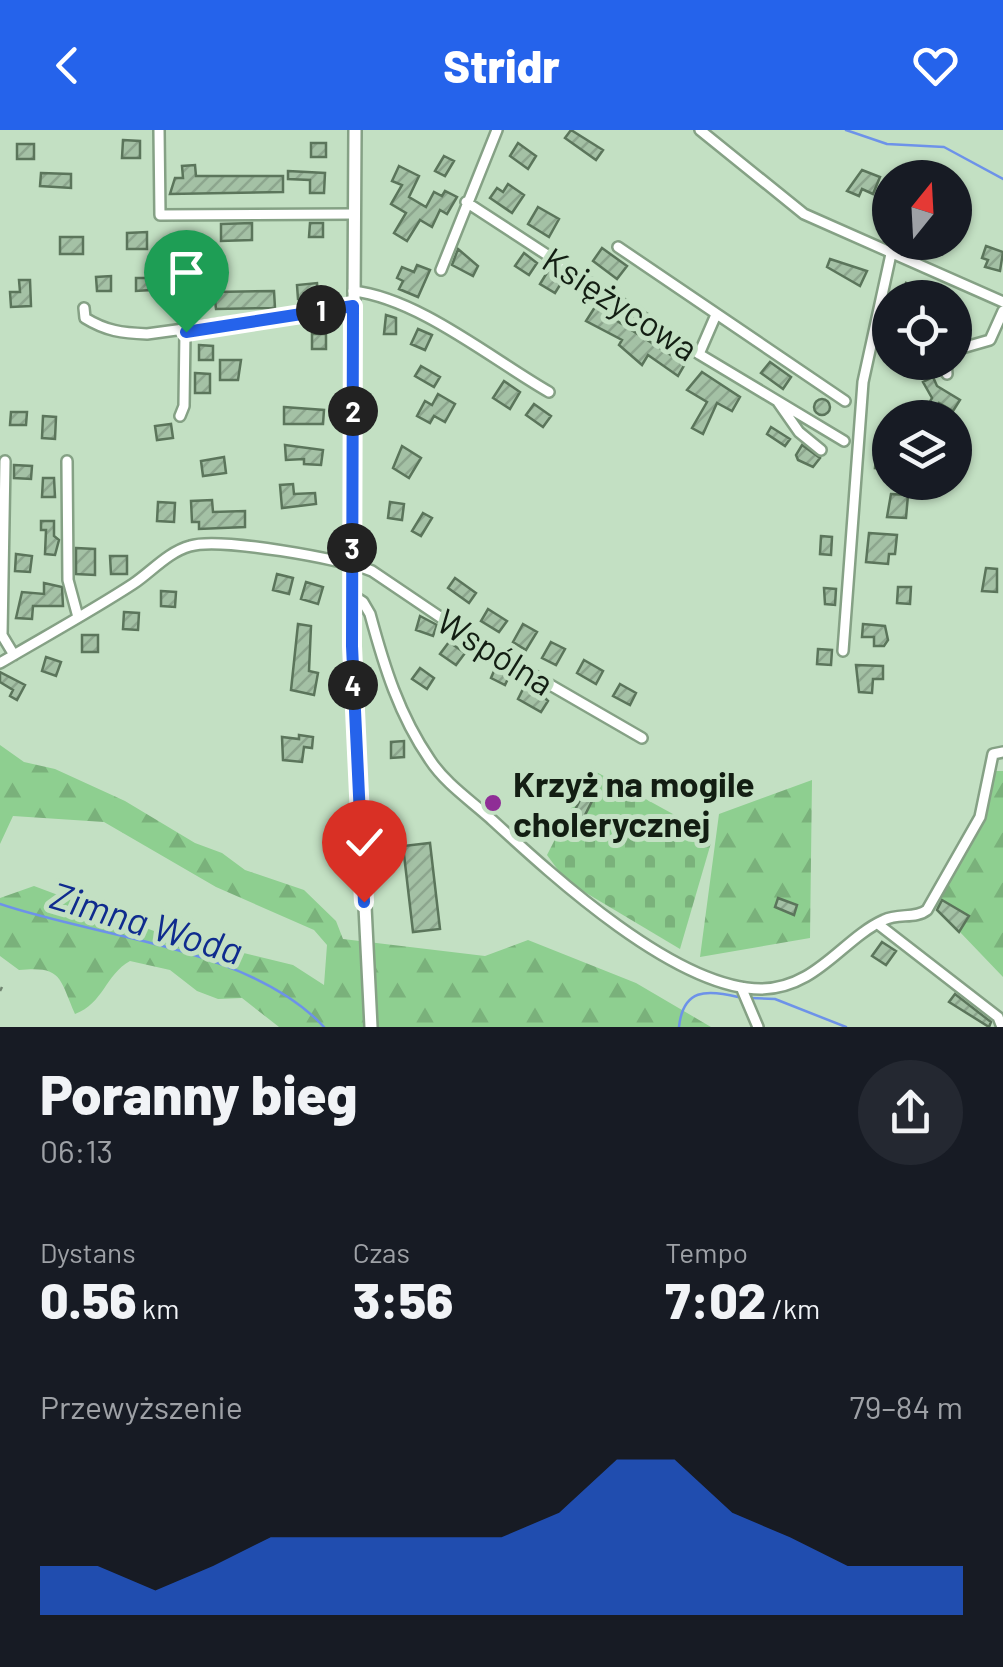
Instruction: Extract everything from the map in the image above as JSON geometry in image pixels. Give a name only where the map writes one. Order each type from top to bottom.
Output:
[{"type":"main road","points":[[354,130],[352,595],[371,1027]]},
{"type":"street","points":[[160,130],[160,216],[354,214]]},
{"type":"street","points":[[442,270],[498,130]]},
{"type":"street","points":[[700,130],[804,214],[872,245]]},
{"type":"street","name":"Księżycowa","points":[[466,202],[780,403],[779,410],[798,432],[821,450]]},
{"type":"street","points":[[618,247],[845,402]]},
{"type":"street","points":[[843,651],[863,382],[890,260]]},
{"type":"street","points":[[905,260],[1003,302]]},
{"type":"street","points":[[354,290],[370,292],[436,323],[550,392]]},
{"type":"street","points":[[84,308],[85,318],[115,333],[186,332],[353,306]]},
{"type":"street","points":[[972,345],[990,340],[1003,310]]},
{"type":"street","points":[[699,354],[716,317]]},
{"type":"street","points":[[180,416],[184,406],[186,332]]},
{"type":"street","points":[[780,403],[844,441]]},
{"type":"street","points":[[5,460],[2,636],[14,655]]},
{"type":"street","points":[[67,462],[68,580],[78,617]]},
{"type":"street","points":[[0,663],[192,545],[242,546],[352,563]]},
{"type":"street","name":"Wspólna","points":[[352,563],[642,738]]},
{"type":"street","points":[[352,595],[363,602],[370,614],[395,698],[431,762],[567,890],[702,977],[740,987],[768,988],[795,980],[831,962],[878,924],[899,915],[921,914],[974,828],[984,803],[988,764],[993,754],[1003,752]]},
{"type":"street","points":[[878,924],[998,1017],[1002,1027]]},
{"type":"street","points":[[740,987],[758,1027]]},
{"type":"green space","points":[[0,745],[24,762],[55,769],[125,801],[195,843],[222,853],[245,870],[304,890],[336,921],[343,939],[485,956],[528,940],[636,983],[711,1027],[279,1027],[242,998],[218,999],[197,991],[170,970],[130,961],[92,1003],[75,1014],[66,991],[51,972],[19,970],[0,956],[0,898],[34,886],[154,931],[293,965],[324,985],[327,945],[314,930],[216,887],[104,822],[13,816],[0,844]]},
{"type":"green space","points":[[591,769],[713,836],[680,949],[566,881],[547,855]]},
{"type":"green space","points":[[996,771],[1003,771],[1003,977],[936,907]]},
{"type":"green space","points":[[812,780],[810,938],[700,957],[719,814]]},
{"type":"building","points":[[571,130],[603,150],[596,160],[565,138]]},
{"type":"building","points":[[123,140],[140,141],[140,158],[122,158]]},
{"type":"building","points":[[311,143],[326,143],[326,157],[311,157]]},
{"type":"building","points":[[518,143],[536,156],[528,169],[510,156]]},
{"type":"building","points":[[17,144],[34,144],[34,159],[17,159]]},
{"type":"building","points":[[444,156],[454,161],[445,176],[435,171]]},
{"type":"building","points":[[195,165],[196,176],[283,176],[283,192],[170,194],[175,178],[183,178],[182,166]]},
{"type":"building","points":[[399,166],[419,176],[409,197],[426,207],[434,192],[442,196],[445,191],[457,197],[447,214],[440,210],[432,227],[420,220],[407,241],[394,233],[406,213],[391,204],[402,185],[392,181]]},
{"type":"building","points":[[862,170],[872,174],[872,194],[862,189],[859,196],[847,191]]},
{"type":"building","points":[[288,171],[325,173],[324,193],[310,193],[310,180],[288,179]]},
{"type":"building","points":[[41,173],[71,174],[71,188],[40,186]]},
{"type":"building","points":[[508,184],[524,195],[512,213],[490,198],[497,188],[503,192]]},
{"type":"building","points":[[538,207],[559,219],[549,237],[528,224]]},
{"type":"building","points":[[252,223],[252,240],[221,241],[221,224]]},
{"type":"building","points":[[310,223],[323,223],[323,237],[309,237]]},
{"type":"building","points":[[147,232],[147,249],[127,249],[127,233]]},
{"type":"building","points":[[60,237],[83,237],[83,254],[60,254]]},
{"type":"building","points":[[164,243],[182,243],[182,258],[164,257]]},
{"type":"building","points":[[986,246],[1003,252],[1000,271],[985,267],[988,260],[982,258]]},
{"type":"building","points":[[602,248],[627,266],[617,279],[593,261]]},
{"type":"building","points":[[458,249],[478,266],[473,276],[452,265]]},
{"type":"building","points":[[524,253],[537,263],[529,275],[515,266]]},
{"type":"building","points":[[830,259],[867,271],[860,286],[827,267]]},
{"type":"building","points":[[417,265],[430,270],[418,297],[399,289],[403,281],[397,278],[402,267],[414,272]]},
{"type":"building","points":[[548,271],[565,277],[555,293],[540,284]]},
{"type":"building","points":[[111,276],[111,291],[97,291],[96,277]]},
{"type":"building","points":[[136,278],[151,278],[151,290],[136,291]]},
{"type":"building","points":[[19,280],[30,280],[31,306],[11,307],[10,292],[20,292]]},
{"type":"building","points":[[317,283],[318,297],[298,299],[297,285]]},
{"type":"building","points":[[274,291],[275,308],[216,309],[214,292]]},
{"type":"building","points":[[595,307],[685,364],[678,376],[648,355],[642,365],[619,345],[622,340],[586,321]]},
{"type":"building","points":[[386,315],[396,318],[396,334],[384,334]]},
{"type":"building","points":[[418,329],[432,335],[425,350],[411,344]]},
{"type":"building","points":[[312,334],[326,334],[326,349],[312,349]]},
{"type":"building","points":[[199,345],[213,346],[213,360],[199,360]]},
{"type":"building","points":[[220,360],[241,360],[238,380],[220,380]]},
{"type":"building","points":[[770,362],[791,377],[783,389],[761,373]]},
{"type":"building","points":[[421,366],[440,377],[434,387],[415,376]]},
{"type":"building","points":[[702,372],[740,397],[732,411],[717,403],[703,434],[692,428],[707,402],[687,390]]},
{"type":"building","points":[[195,373],[210,374],[210,393],[195,393]]},
{"type":"building","points":[[934,380],[937,386],[960,400],[931,400],[923,382]]},
{"type":"building","points":[[504,381],[520,392],[510,409],[493,398]]},
{"type":"building","points":[[438,394],[455,404],[445,422],[434,416],[430,423],[417,416],[425,401],[432,405]]},
{"type":"building","points":[[822,399],[830,407],[822,415],[814,407]]},
{"type":"building","points":[[534,404],[551,416],[543,427],[526,415]]},
{"type":"building","points":[[284,407],[324,410],[323,424],[284,424]]},
{"type":"building","points":[[11,412],[27,412],[26,425],[10,425]]},
{"type":"building","points":[[43,416],[56,417],[55,439],[42,438]]},
{"type":"building","points":[[171,424],[173,438],[157,440],[155,426]]},
{"type":"building","points":[[771,427],[790,439],[785,446],[767,434]]},
{"type":"building","points":[[285,445],[323,450],[321,465],[304,464],[304,459],[286,460]]},
{"type":"building","points":[[802,445],[820,458],[813,467],[798,460],[796,455]]},
{"type":"building","points":[[402,446],[421,458],[409,478],[393,468]]},
{"type":"building","points":[[224,457],[226,473],[203,476],[201,461]]},
{"type":"building","points":[[14,465],[32,466],[31,479],[14,478]]},
{"type":"building","points":[[43,478],[54,478],[55,497],[42,497]]},
{"type":"building","points":[[293,484],[294,494],[315,493],[316,504],[282,508],[280,485]]},
{"type":"building","points":[[212,500],[213,512],[245,511],[245,527],[199,529],[199,522],[192,522],[191,501]]},
{"type":"building","points":[[890,500],[908,500],[906,518],[887,517]]},
{"type":"building","points":[[158,502],[175,503],[174,522],[157,521]]},
{"type":"building","points":[[390,502],[404,504],[402,520],[388,518]]},
{"type":"building","points":[[423,513],[432,518],[421,536],[412,531]]},
{"type":"building","points":[[41,521],[54,521],[54,536],[59,540],[55,555],[45,554],[46,530],[41,530]]},
{"type":"building","points":[[869,533],[897,535],[895,554],[889,554],[888,564],[866,562]]},
{"type":"building","points":[[821,536],[832,537],[831,555],[820,554]]},
{"type":"building","points":[[76,548],[95,549],[95,575],[76,574]]},
{"type":"building","points":[[16,554],[32,556],[30,572],[15,571]]},
{"type":"building","points":[[110,556],[127,556],[127,574],[111,574]]},
{"type":"building","points":[[986,568],[997,569],[997,592],[982,591]]},
{"type":"building","points":[[277,574],[293,578],[289,594],[273,590]]},
{"type":"building","points":[[455,578],[476,593],[469,603],[448,588]]},
{"type":"building","points":[[306,582],[323,587],[318,604],[301,599]]},
{"type":"building","points":[[44,583],[62,587],[63,606],[33,606],[32,619],[16,618],[22,592],[44,594]]},
{"type":"building","points":[[898,587],[911,587],[910,604],[897,603]]},
{"type":"building","points":[[824,588],[836,589],[835,605],[825,604]]},
{"type":"building","points":[[161,591],[176,592],[175,607],[161,606]]},
{"type":"building","points":[[488,609],[507,621],[499,632],[481,621]]},
{"type":"building","points":[[124,612],[139,613],[138,630],[123,629]]},
{"type":"building","points":[[420,616],[437,625],[433,636],[416,630]]},
{"type":"building","points":[[298,624],[311,626],[309,671],[318,673],[314,695],[291,690]]},
{"type":"building","points":[[523,624],[537,632],[526,650],[513,642]]},
{"type":"building","points":[[863,624],[885,626],[888,640],[884,646],[874,646],[874,637],[862,637]]},
{"type":"building","points":[[82,635],[98,635],[98,652],[82,652]]},
{"type":"building","points":[[449,642],[465,653],[456,665],[440,654]]},
{"type":"building","points":[[551,642],[565,649],[556,665],[542,658]]},
{"type":"building","points":[[818,649],[832,650],[831,665],[817,664]]},
{"type":"building","points":[[46,657],[61,662],[56,676],[42,671]]},
{"type":"building","points":[[584,660],[603,671],[596,684],[577,673]]},
{"type":"building","points":[[497,664],[511,672],[505,685],[491,678]]},
{"type":"building","points":[[856,665],[883,666],[883,679],[873,679],[872,693],[859,692]]},
{"type":"building","points":[[420,668],[434,678],[427,689],[412,679]]},
{"type":"building","points":[[0,672],[25,685],[17,700],[10,696],[13,690],[0,682]]},
{"type":"building","points":[[620,684],[636,693],[630,705],[613,696]]},
{"type":"building","points":[[533,686],[548,701],[541,712],[518,699],[524,687],[531,691]]},
{"type":"building","points":[[299,735],[313,737],[312,748],[304,747],[302,762],[283,760],[282,737],[299,739]]},
{"type":"building","points":[[404,741],[404,757],[391,758],[391,742]]},
{"type":"building","points":[[584,792],[594,797],[584,817],[574,812]]},
{"type":"building","points":[[430,843],[440,929],[413,932],[403,846]]},
{"type":"building","points":[[778,898],[797,905],[794,915],[775,907]]},
{"type":"building","points":[[942,900],[969,916],[959,932],[937,910]]},
{"type":"building","points":[[882,942],[896,951],[886,965],[872,956]]},
{"type":"building","points":[[955,994],[991,1022],[989,1027],[949,1002]]},
{"type":"waterway","points":[[846,130],[887,144],[944,147],[1003,179]]},
{"type":"waterway","name":"Zimna Woda","points":[[0,904],[216,962],[293,1000],[324,1027]]},
{"type":"waterway","name":"Zimna Woda","points":[[679,1027],[685,1005],[698,995],[738,997]]},
{"type":"waterway","name":"Zimna Woda","points":[[750,998],[775,999],[846,1027]]},
{"type":"place","name":"Krzyż na mogile cholerycznej","points":[[493,803]]},
{"type":"route","points":[[186,332],[353,306],[352,646],[364,902]]}]
